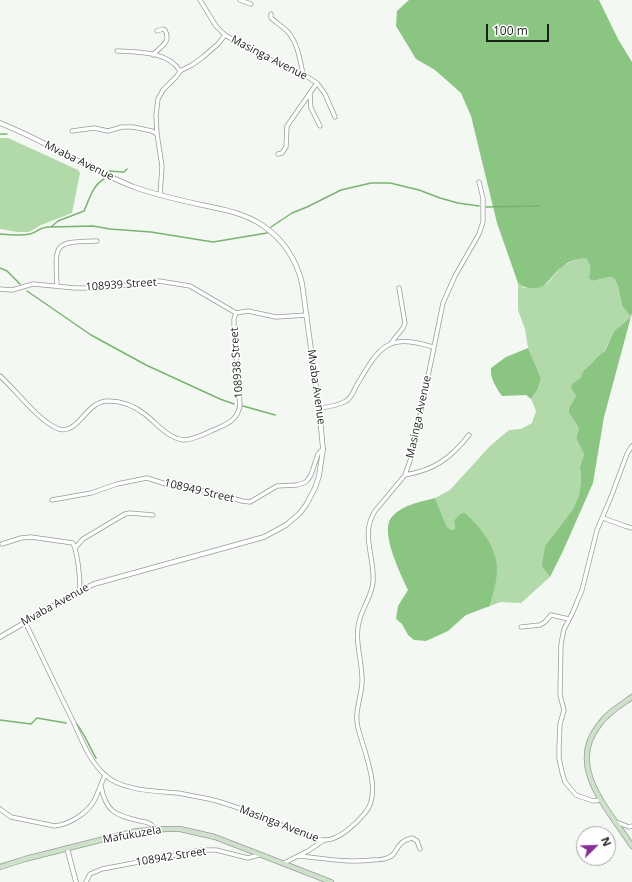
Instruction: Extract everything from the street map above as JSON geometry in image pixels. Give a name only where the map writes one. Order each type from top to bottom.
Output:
[{"type":"main road","points":[[632,697],[598,725],[588,746],[587,763],[588,771],[600,800],[632,846]]},
{"type":"main road","name":"Mafukuzela","points":[[0,868],[67,848],[120,835],[156,829],[180,829],[227,841],[331,882]]},
{"type":"street","name":"Masinga Avenue","points":[[200,0],[216,26],[225,35],[256,53],[303,74],[317,83],[325,94],[335,116]]},
{"type":"street","points":[[240,0],[251,4]]},
{"type":"street","points":[[271,14],[271,18],[287,31],[294,41],[303,74]]},
{"type":"street","points":[[152,55],[164,45],[168,39],[168,35],[165,30],[163,29],[157,31]]},
{"type":"street","points":[[160,195],[162,166],[157,134],[156,115],[158,99],[163,90],[180,71],[203,57],[218,44],[225,35]]},
{"type":"street","points":[[117,51],[134,52],[166,59],[174,63],[180,71]]},
{"type":"street","points":[[278,154],[282,153],[286,147],[287,126],[317,83]]},
{"type":"street","points":[[311,91],[311,108],[320,126]]},
{"type":"street","name":"Mvaba Avenue","points":[[0,123],[124,183],[160,195],[236,213],[253,219],[272,233],[286,247],[298,268],[302,283],[323,449],[320,476],[311,496],[299,514],[276,531],[251,542],[103,581],[80,590],[0,637]]},
{"type":"street","points":[[72,132],[94,128],[108,131],[133,127],[152,131],[157,134]]},
{"type":"street","name":"Masinga Avenue","points":[[25,622],[84,745],[96,766],[105,775],[120,784],[216,801],[249,811],[312,837],[324,840],[338,836],[352,826],[367,811],[372,801],[372,782],[364,746],[358,728],[357,715],[362,682],[358,630],[361,615],[373,582],[372,564],[368,544],[368,530],[371,517],[405,475],[414,447],[442,303],[455,276],[479,234],[483,222],[483,198],[480,182]]},
{"type":"street","points":[[57,286],[56,261],[59,247],[68,243],[97,241]]},
{"type":"street","name":"108939 Street","points":[[0,289],[12,290],[34,284],[75,288],[102,288],[155,281],[186,285],[196,289],[236,312]]},
{"type":"street","points":[[319,408],[340,403],[349,399],[377,353],[390,344],[403,328],[405,323],[399,288]]},
{"type":"street","name":"108938 Street","points":[[0,376],[45,420],[59,429],[69,429],[93,406],[104,401],[110,401],[129,405],[145,414],[173,436],[182,440],[188,439],[232,421],[238,414],[240,405],[234,327],[236,312],[248,311],[276,317],[307,315]]},
{"type":"street","points":[[390,344],[404,341],[420,343],[433,347]]},
{"type":"street","points":[[405,475],[430,469],[440,464],[460,446],[469,435]]},
{"type":"street","points":[[600,800],[593,801],[585,799],[576,795],[571,790],[565,782],[559,758],[560,724],[564,710],[560,695],[561,644],[564,629],[582,590],[596,530],[627,454],[632,446]]},
{"type":"street","name":"108949 Street","points":[[52,500],[91,493],[117,484],[147,478],[166,484],[215,493],[248,502],[277,486],[297,485],[304,483],[310,477],[318,454],[323,449]]},
{"type":"street","points":[[75,548],[83,539],[125,514],[153,515]]},
{"type":"street","points":[[602,518],[632,528]]},
{"type":"street","points":[[2,544],[21,538],[31,537],[73,543],[80,575],[80,590]]},
{"type":"street","points":[[521,627],[540,625],[545,622],[550,615],[569,619]]},
{"type":"street","points":[[0,809],[11,817],[55,826],[59,825],[81,815],[92,804],[105,775]]},
{"type":"street","points":[[101,785],[104,798],[113,812],[126,817],[148,822],[156,829]]},
{"type":"street","points":[[614,821],[629,827],[632,826]]},
{"type":"street","points":[[298,856],[362,862],[386,859],[393,856],[400,844],[410,838],[415,839],[420,849]]},
{"type":"street","points":[[284,863],[324,840]]},
{"type":"street","points":[[67,848],[76,882]]},
{"type":"street","name":"108942 Street","points":[[86,882],[90,874],[102,869],[202,850],[216,850],[248,858],[261,854]]},
{"type":"green space","points":[[409,0],[599,0],[618,39],[632,62],[631,317],[622,306],[618,286],[614,278],[610,277],[592,281],[589,278],[590,265],[586,258],[576,259],[567,263],[558,270],[546,284],[538,288],[528,288],[518,283],[497,223],[471,116],[461,93],[435,70],[416,59],[396,26],[397,11]]},
{"type":"green space","points":[[0,138],[8,138],[78,170],[80,173],[72,213],[41,225],[29,232],[17,232],[0,229]]},
{"type":"green space","points":[[578,258],[586,258],[590,265],[589,278],[592,281],[610,277],[614,278],[618,286],[622,306],[631,317],[614,331],[604,352],[584,370],[580,378],[573,383],[576,396],[569,408],[569,413],[579,429],[576,438],[584,454],[580,467],[581,482],[579,495],[573,509],[545,546],[543,568],[550,577],[521,603],[501,602],[490,606],[495,585],[460,514],[454,520],[455,529],[451,530],[447,527],[435,498],[450,490],[490,446],[509,430],[521,429],[532,423],[536,411],[531,399],[538,389],[541,378],[528,348],[525,329],[518,310],[518,283],[524,288],[547,284],[561,267]]},
{"type":"green space","points":[[631,317],[604,417],[593,483],[550,577],[543,568],[542,564],[545,546],[573,509],[579,495],[581,482],[580,467],[584,454],[576,438],[579,429],[569,413],[569,408],[576,396],[571,387],[573,383],[580,378],[584,370],[605,351],[614,331]]},
{"type":"green space","points":[[528,348],[541,378],[538,389],[531,399],[526,395],[502,396],[492,379],[491,368],[506,357]]},
{"type":"green space","points":[[435,498],[447,527],[451,530],[455,529],[454,520],[460,514],[465,513],[487,538],[496,561],[497,569],[495,588],[490,606],[466,615],[448,631],[426,641],[414,640],[408,635],[402,624],[396,619],[398,606],[408,590],[393,554],[388,533],[388,525],[391,518],[405,507]]},
{"type":"waterway","points":[[0,134],[7,134]]},
{"type":"waterway","points":[[108,171],[124,172],[127,169]]},
{"type":"waterway","points":[[0,234],[30,234],[41,228],[51,227],[58,221],[84,211],[94,189],[104,179]]},
{"type":"waterway","points":[[271,227],[292,213],[341,190],[371,183],[390,183],[419,190],[458,203],[479,206]]},
{"type":"waterway","points":[[486,207],[540,206]]},
{"type":"waterway","points":[[51,227],[93,226],[110,229],[151,232],[213,242],[267,233]]},
{"type":"waterway","points":[[0,268],[7,271],[20,284]]},
{"type":"waterway","points":[[27,291],[91,335],[146,365],[234,404]]},
{"type":"waterway","points":[[243,406],[275,415]]},
{"type":"waterway","points":[[0,720],[31,724],[37,718],[66,723]]},
{"type":"waterway","points":[[75,722],[84,735],[96,758]]}]
